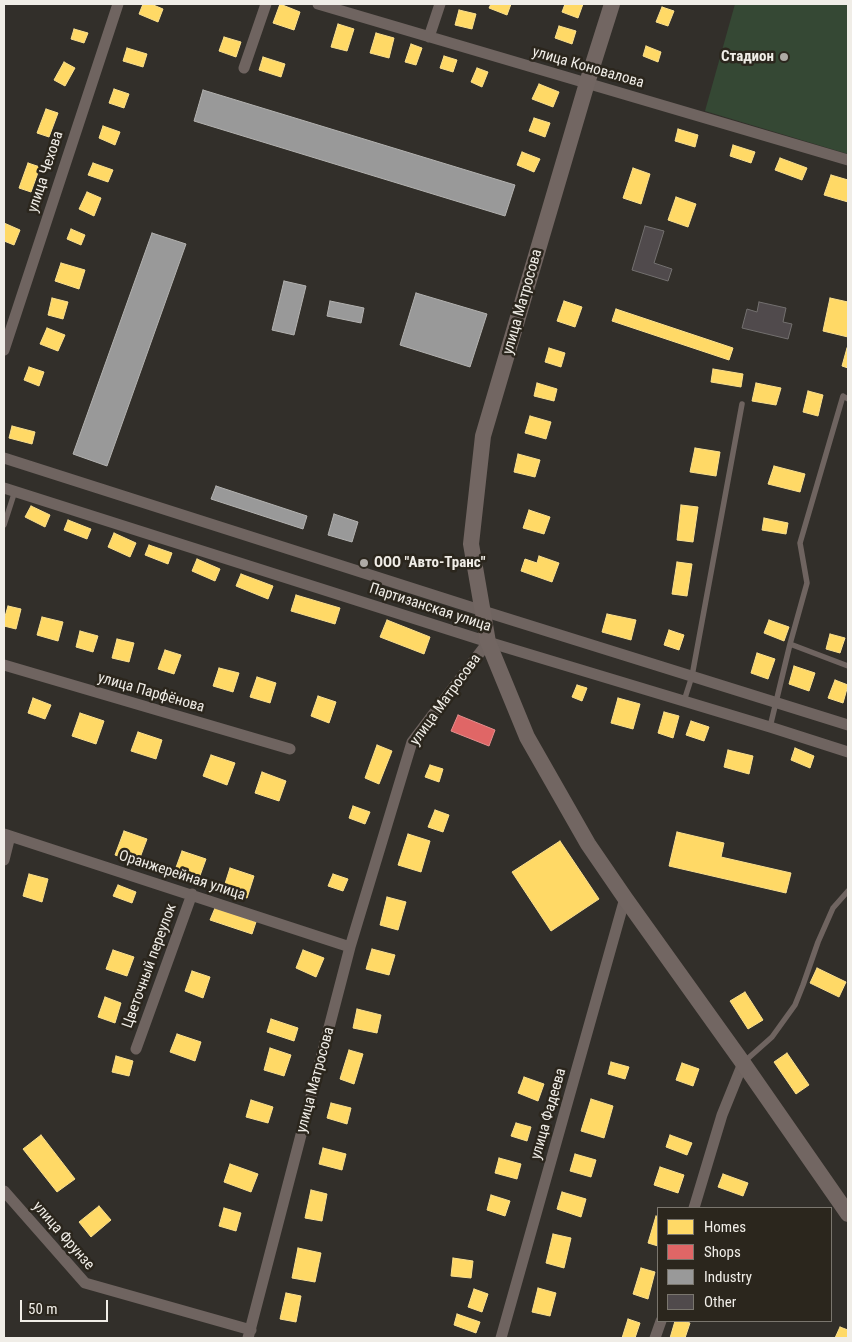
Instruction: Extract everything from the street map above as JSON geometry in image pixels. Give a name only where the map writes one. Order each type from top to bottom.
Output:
[{"type":"main road","name":"улица Матросова","points":[[488,642],[471,544],[483,436],[612,4]]},
{"type":"main road","points":[[488,642],[527,737],[588,844],[848,1214]]},
{"type":"street","name":"улица Чехова","points":[[4,350],[118,4]]},
{"type":"street","points":[[244,68],[266,4]]},
{"type":"street","name":"улица Коновалова","points":[[318,4],[848,160]]},
{"type":"street","points":[[429,37],[440,4]]},
{"type":"street","name":"Партизанская улица","points":[[4,458],[848,725]]},
{"type":"street","name":"Партизанская улица","points":[[9,490],[488,642],[770,726],[848,752]]},
{"type":"street","name":"улица Матросова","points":[[250,1334],[350,947],[412,742],[488,642]]},
{"type":"street","name":"улица Парфёнова","points":[[4,665],[290,750]]},
{"type":"street","points":[[4,860],[7,835]]},
{"type":"street","name":"Оранжерейная улица","points":[[7,835],[350,947]]},
{"type":"street","name":"Цветочный переулок","points":[[136,1049],[192,894]]},
{"type":"street","name":"улица Фадеева","points":[[501,1338],[625,898]]},
{"type":"street","points":[[694,1207],[722,1115],[743,1063]]},
{"type":"street","name":"улица Фрунзе","points":[[4,1191],[85,1283],[250,1334]]},
{"type":"street","points":[[656,1338],[661,1322]]},
{"type":"lane","points":[[770,726],[807,582],[800,542],[843,396],[848,399]]},
{"type":"lane","points":[[684,701],[692,676],[742,404]]},
{"type":"lane","points":[[4,525],[9,490]]},
{"type":"lane","points":[[790,644],[848,666]]},
{"type":"lane","points":[[743,1063],[772,1037],[795,1005],[818,942],[833,908],[848,891]]},
{"type":"green space","name":"Стадион","points":[[735,4],[848,4],[848,154],[705,111]]},
{"type":"building: Homes","points":[[143,4],[151,4],[163,9],[158,22],[139,14]]},
{"type":"building: Homes","points":[[280,4],[300,12],[294,30],[273,23]]},
{"type":"building: Homes","points":[[491,4],[511,4],[507,15],[489,8]]},
{"type":"building: Homes","points":[[565,4],[583,4],[578,18],[562,12]]},
{"type":"building: Homes","points":[[662,7],[674,11],[668,26],[656,22]]},
{"type":"building: Homes","points":[[459,10],[476,14],[472,29],[455,25]]},
{"type":"building: Homes","points":[[338,24],[354,29],[347,51],[331,47]]},
{"type":"building: Homes","points":[[559,26],[576,31],[572,44],[555,38]]},
{"type":"building: Homes","points":[[74,29],[88,33],[84,43],[71,39]]},
{"type":"building: Homes","points":[[376,33],[394,38],[389,58],[370,53]]},
{"type":"building: Homes","points":[[224,37],[241,42],[236,57],[219,51]]},
{"type":"building: Homes","points":[[411,44],[422,48],[416,65],[405,62]]},
{"type":"building: Homes","points":[[646,46],[661,52],[658,62],[643,56]]},
{"type":"building: Homes","points":[[127,48],[147,54],[143,67],[123,61]]},
{"type":"building: Homes","points":[[444,56],[457,60],[453,72],[440,68]]},
{"type":"building: Homes","points":[[263,57],[285,64],[281,77],[259,70]]},
{"type":"building: Homes","points":[[64,62],[75,68],[65,86],[54,80]]},
{"type":"building: Homes","points":[[477,68],[488,72],[482,87],[471,82]]},
{"type":"building: Homes","points":[[539,84],[559,92],[553,107],[532,99]]},
{"type":"building: Homes","points":[[114,89],[129,94],[124,108],[109,103]]},
{"type":"building: Homes","points":[[46,109],[58,113],[49,137],[37,133]]},
{"type":"building: Homes","points":[[534,118],[550,123],[545,137],[529,131]]},
{"type":"building: Homes","points":[[103,126],[120,132],[115,145],[99,138]]},
{"type":"building: Homes","points":[[678,129],[698,135],[695,147],[675,141]]},
{"type":"building: Homes","points":[[733,145],[755,152],[751,163],[730,156]]},
{"type":"building: Homes","points":[[522,152],[540,159],[534,172],[517,165]]},
{"type":"building: Homes","points":[[780,158],[807,168],[802,180],[775,170]]},
{"type":"building: Homes","points":[[28,163],[40,167],[31,192],[19,188]]},
{"type":"building: Homes","points":[[93,163],[113,170],[108,182],[88,175]]},
{"type":"building: Homes","points":[[633,168],[650,174],[641,204],[623,198]]},
{"type":"building: Homes","points":[[831,175],[848,180],[848,202],[824,195]]},
{"type":"building: Homes","points":[[87,192],[101,198],[94,216],[79,209]]},
{"type":"building: Homes","points":[[676,197],[696,204],[688,227],[668,220]]},
{"type":"building: Homes","points":[[4,223],[20,230],[14,245],[4,241]]},
{"type":"building: Homes","points":[[71,229],[85,235],[81,245],[67,239]]},
{"type":"building: Homes","points":[[61,263],[85,270],[79,289],[55,281]]},
{"type":"building: Homes","points":[[52,298],[68,302],[63,319],[48,315]]},
{"type":"building: Homes","points":[[830,298],[848,302],[848,337],[823,331]]},
{"type":"building: Homes","points":[[564,301],[582,307],[575,327],[557,321]]},
{"type":"building: Homes","points":[[616,309],[733,348],[729,360],[612,321]]},
{"type":"building: Homes","points":[[47,328],[65,335],[58,351],[40,344]]},
{"type":"building: Homes","points":[[549,348],[565,353],[561,367],[545,362]]},
{"type":"building: Homes","points":[[848,348],[848,368],[842,366]]},
{"type":"building: Homes","points":[[29,367],[44,372],[39,386],[24,380]]},
{"type":"building: Homes","points":[[713,369],[743,374],[741,387],[711,382]]},
{"type":"building: Homes","points":[[537,383],[557,389],[554,401],[534,396]]},
{"type":"building: Homes","points":[[756,383],[781,388],[776,405],[752,401]]},
{"type":"building: Homes","points":[[808,391],[823,395],[818,416],[803,412]]},
{"type":"building: Homes","points":[[530,416],[551,422],[546,439],[525,433]]},
{"type":"building: Homes","points":[[12,426],[35,432],[32,444],[9,438]]},
{"type":"building: Homes","points":[[695,448],[720,452],[716,476],[690,472]]},
{"type":"building: Homes","points":[[518,454],[540,460],[535,477],[514,472]]},
{"type":"building: Homes","points":[[774,466],[805,474],[800,492],[768,484]]},
{"type":"building: Homes","points":[[681,505],[698,507],[693,542],[677,540]]},
{"type":"building: Homes","points":[[31,506],[50,515],[45,527],[25,517]]},
{"type":"building: Homes","points":[[529,510],[550,517],[544,534],[523,528]]},
{"type":"building: Homes","points":[[764,518],[788,523],[786,534],[762,530]]},
{"type":"building: Homes","points":[[68,520],[91,529],[87,539],[64,530]]},
{"type":"building: Homes","points":[[114,533],[136,543],[130,557],[108,547]]},
{"type":"building: Homes","points":[[149,545],[172,553],[168,564],[145,555]]},
{"type":"building: Homes","points":[[539,556],[559,563],[552,582],[521,571],[525,559],[537,563]]},
{"type":"building: Homes","points":[[197,559],[220,569],[215,581],[192,571]]},
{"type":"building: Homes","points":[[677,562],[692,564],[687,596],[672,594]]},
{"type":"building: Homes","points":[[241,574],[273,586],[268,599],[236,586]]},
{"type":"building: Homes","points":[[296,595],[340,608],[335,624],[291,611]]},
{"type":"building: Homes","points":[[8,606],[21,609],[16,629],[4,626]]},
{"type":"building: Homes","points":[[607,614],[636,620],[631,640],[602,632]]},
{"type":"building: Homes","points":[[42,617],[63,622],[58,641],[37,635]]},
{"type":"building: Homes","points":[[387,620],[430,637],[424,654],[380,637]]},
{"type":"building: Homes","points":[[769,620],[789,627],[784,641],[764,633]]},
{"type":"building: Homes","points":[[669,630],[684,635],[679,650],[664,645]]},
{"type":"building: Homes","points":[[80,631],[98,636],[93,652],[76,647]]},
{"type":"building: Homes","points":[[830,634],[845,638],[840,653],[826,649]]},
{"type":"building: Homes","points":[[117,639],[134,643],[129,662],[112,658]]},
{"type":"building: Homes","points":[[165,650],[181,655],[174,674],[158,669]]},
{"type":"building: Homes","points":[[757,653],[775,659],[768,679],[751,673]]},
{"type":"building: Homes","points":[[794,666],[815,673],[809,691],[789,684]]},
{"type":"building: Homes","points":[[219,668],[239,673],[233,692],[213,686]]},
{"type":"building: Homes","points":[[257,677],[276,683],[270,703],[250,697]]},
{"type":"building: Homes","points":[[835,680],[848,685],[843,703],[828,698]]},
{"type":"building: Homes","points":[[577,685],[587,688],[582,701],[572,697]]},
{"type":"building: Homes","points":[[318,696],[336,702],[329,723],[311,716]]},
{"type":"building: Homes","points":[[33,698],[51,705],[45,719],[28,713]]},
{"type":"building: Homes","points":[[618,698],[640,704],[633,729],[611,723]]},
{"type":"building: Homes","points":[[664,712],[679,716],[673,738],[658,733]]},
{"type":"building: Homes","points":[[80,713],[104,721],[96,744],[72,736]]},
{"type":"building: Homes","points":[[691,721],[709,727],[704,741],[686,735]]},
{"type":"building: Homes","points":[[138,732],[162,740],[156,759],[131,751]]},
{"type":"building: Homes","points":[[377,745],[392,751],[379,784],[365,778]]},
{"type":"building: Homes","points":[[795,748],[814,756],[810,768],[791,760]]},
{"type":"building: Homes","points":[[728,750],[753,756],[749,774],[724,767]]},
{"type":"building: Homes","points":[[211,755],[235,763],[227,785],[203,776]]},
{"type":"building: Homes","points":[[430,765],[443,769],[439,782],[425,777]]},
{"type":"building: Homes","points":[[262,772],[286,781],[279,801],[255,793]]},
{"type":"building: Homes","points":[[353,806],[370,812],[365,824],[349,818]]},
{"type":"building: Homes","points":[[435,810],[449,815],[443,832],[428,827]]},
{"type":"building: Homes","points":[[124,831],[147,839],[138,863],[115,855]]},
{"type":"building: Homes","points":[[677,832],[724,843],[721,857],[791,873],[786,893],[669,866]]},
{"type":"building: Homes","points":[[408,834],[430,841],[421,872],[398,865]]},
{"type":"building: Homes","points":[[560,841],[599,899],[551,931],[512,872]]},
{"type":"building: Homes","points":[[182,851],[206,859],[198,881],[174,873]]},
{"type":"building: Homes","points":[[230,868],[254,876],[247,898],[223,890]]},
{"type":"building: Homes","points":[[29,874],[48,879],[42,902],[23,896]]},
{"type":"building: Homes","points":[[333,874],[348,879],[343,891],[328,886]]},
{"type":"building: Homes","points":[[118,885],[136,892],[132,903],[113,896]]},
{"type":"building: Homes","points":[[387,897],[406,902],[398,930],[380,925]]},
{"type":"building: Homes","points":[[215,908],[256,922],[252,934],[210,920]]},
{"type":"building: Homes","points":[[372,949],[395,955],[389,975],[366,969]]},
{"type":"building: Homes","points":[[113,950],[134,957],[127,976],[106,969]]},
{"type":"building: Homes","points":[[303,950],[324,958],[316,977],[296,968]]},
{"type":"building: Homes","points":[[817,968],[846,982],[839,997],[810,983]]},
{"type":"building: Homes","points":[[192,971],[210,977],[203,998],[185,991]]},
{"type":"building: Homes","points":[[745,992],[763,1020],[748,1029],[730,1001]]},
{"type":"building: Homes","points":[[105,997],[121,1003],[115,1023],[98,1017]]},
{"type":"building: Homes","points":[[357,1009],[381,1015],[377,1033],[353,1028]]},
{"type":"building: Homes","points":[[271,1019],[298,1028],[294,1041],[267,1032]]},
{"type":"building: Homes","points":[[177,1034],[201,1042],[195,1061],[170,1052]]},
{"type":"building: Homes","points":[[270,1048],[291,1055],[284,1076],[264,1070]]},
{"type":"building: Homes","points":[[349,1050],[363,1054],[354,1084],[340,1079]]},
{"type":"building: Homes","points":[[787,1053],[809,1085],[796,1094],[774,1062]]},
{"type":"building: Homes","points":[[116,1056],[133,1061],[129,1076],[112,1072]]},
{"type":"building: Homes","points":[[611,1062],[629,1067],[625,1079],[608,1074]]},
{"type":"building: Homes","points":[[682,1063],[699,1069],[693,1086],[676,1080]]},
{"type":"building: Homes","points":[[524,1077],[544,1084],[538,1101],[518,1093]]},
{"type":"building: Homes","points":[[591,1099],[613,1106],[604,1138],[581,1131]]},
{"type":"building: Homes","points":[[251,1100],[273,1107],[268,1123],[246,1117]]},
{"type":"building: Homes","points":[[331,1103],[351,1108],[347,1124],[327,1118]]},
{"type":"building: Homes","points":[[516,1123],[531,1127],[527,1141],[511,1136]]},
{"type":"building: Homes","points":[[41,1135],[75,1179],[57,1192],[23,1149]]},
{"type":"building: Homes","points":[[670,1135],[692,1143],[687,1155],[666,1147]]},
{"type":"building: Homes","points":[[323,1148],[346,1154],[342,1170],[319,1164]]},
{"type":"building: Homes","points":[[575,1154],[596,1160],[591,1177],[570,1171]]},
{"type":"building: Homes","points":[[499,1158],[521,1164],[517,1179],[495,1173]]},
{"type":"building: Homes","points":[[230,1164],[258,1174],[251,1192],[224,1182]]},
{"type":"building: Homes","points":[[660,1167],[684,1175],[678,1193],[654,1185]]},
{"type":"building: Homes","points":[[723,1174],[748,1183],[743,1196],[718,1187]]},
{"type":"building: Homes","points":[[311,1190],[327,1194],[322,1221],[305,1218]]},
{"type":"building: Homes","points":[[562,1192],[586,1199],[581,1217],[557,1209]]},
{"type":"building: Homes","points":[[491,1195],[510,1201],[505,1216],[487,1210]]},
{"type":"building: Homes","points":[[99,1206],[111,1220],[91,1237],[79,1222]]},
{"type":"building: Homes","points":[[224,1208],[241,1213],[236,1231],[219,1226]]},
{"type":"building: Homes","points":[[656,1216],[657,1246],[648,1243]]},
{"type":"building: Homes","points":[[553,1234],[571,1238],[564,1268],[546,1263]]},
{"type":"building: Homes","points":[[298,1248],[321,1253],[315,1282],[292,1278]]},
{"type":"building: Homes","points":[[453,1258],[473,1261],[471,1278],[451,1276]]},
{"type":"building: Homes","points":[[641,1268],[655,1272],[648,1299],[633,1294]]},
{"type":"building: Homes","points":[[538,1288],[556,1293],[550,1316],[532,1312]]},
{"type":"building: Homes","points":[[474,1289],[488,1294],[482,1312],[468,1307]]},
{"type":"building: Homes","points":[[286,1293],[301,1296],[296,1322],[280,1319]]},
{"type":"building: Homes","points":[[457,1314],[480,1322],[476,1333],[454,1325]]},
{"type":"building: Homes","points":[[628,1319],[640,1323],[635,1338],[622,1338]]},
{"type":"building: Homes","points":[[675,1322],[690,1323],[685,1338],[670,1338]]},
{"type":"building: Homes","points":[[840,1327],[848,1330],[848,1338],[835,1338]]},
{"type":"building: Shops","points":[[458,715],[495,730],[489,746],[451,731]]},
{"type":"building: Industry","points":[[203,90],[515,185],[505,216],[194,121]]},
{"type":"building: Industry","points":[[152,233],[186,244],[107,466],[73,454]]},
{"type":"building: Industry","points":[[284,281],[306,286],[294,335],[272,330]]},
{"type":"building: Industry","points":[[416,293],[487,314],[470,367],[400,345]]},
{"type":"building: Industry","points":[[330,301],[364,308],[361,323],[327,316]]},
{"type":"building: Industry","points":[[216,486],[307,516],[303,529],[211,499]]},
{"type":"building: Industry","points":[[334,514],[358,522],[352,542],[328,535]]},
{"type":"building: Other","points":[[645,226],[664,231],[654,263],[672,269],[668,281],[632,270]]},
{"type":"building: Other","points":[[759,302],[786,308],[783,322],[792,324],[788,339],[742,328],[747,309],[757,312]]},
{"type":"place","name":"Стадион","points":[[784,57]]},
{"type":"place","name":"ООО \"Авто-Транс\"","points":[[364,563]]}]
